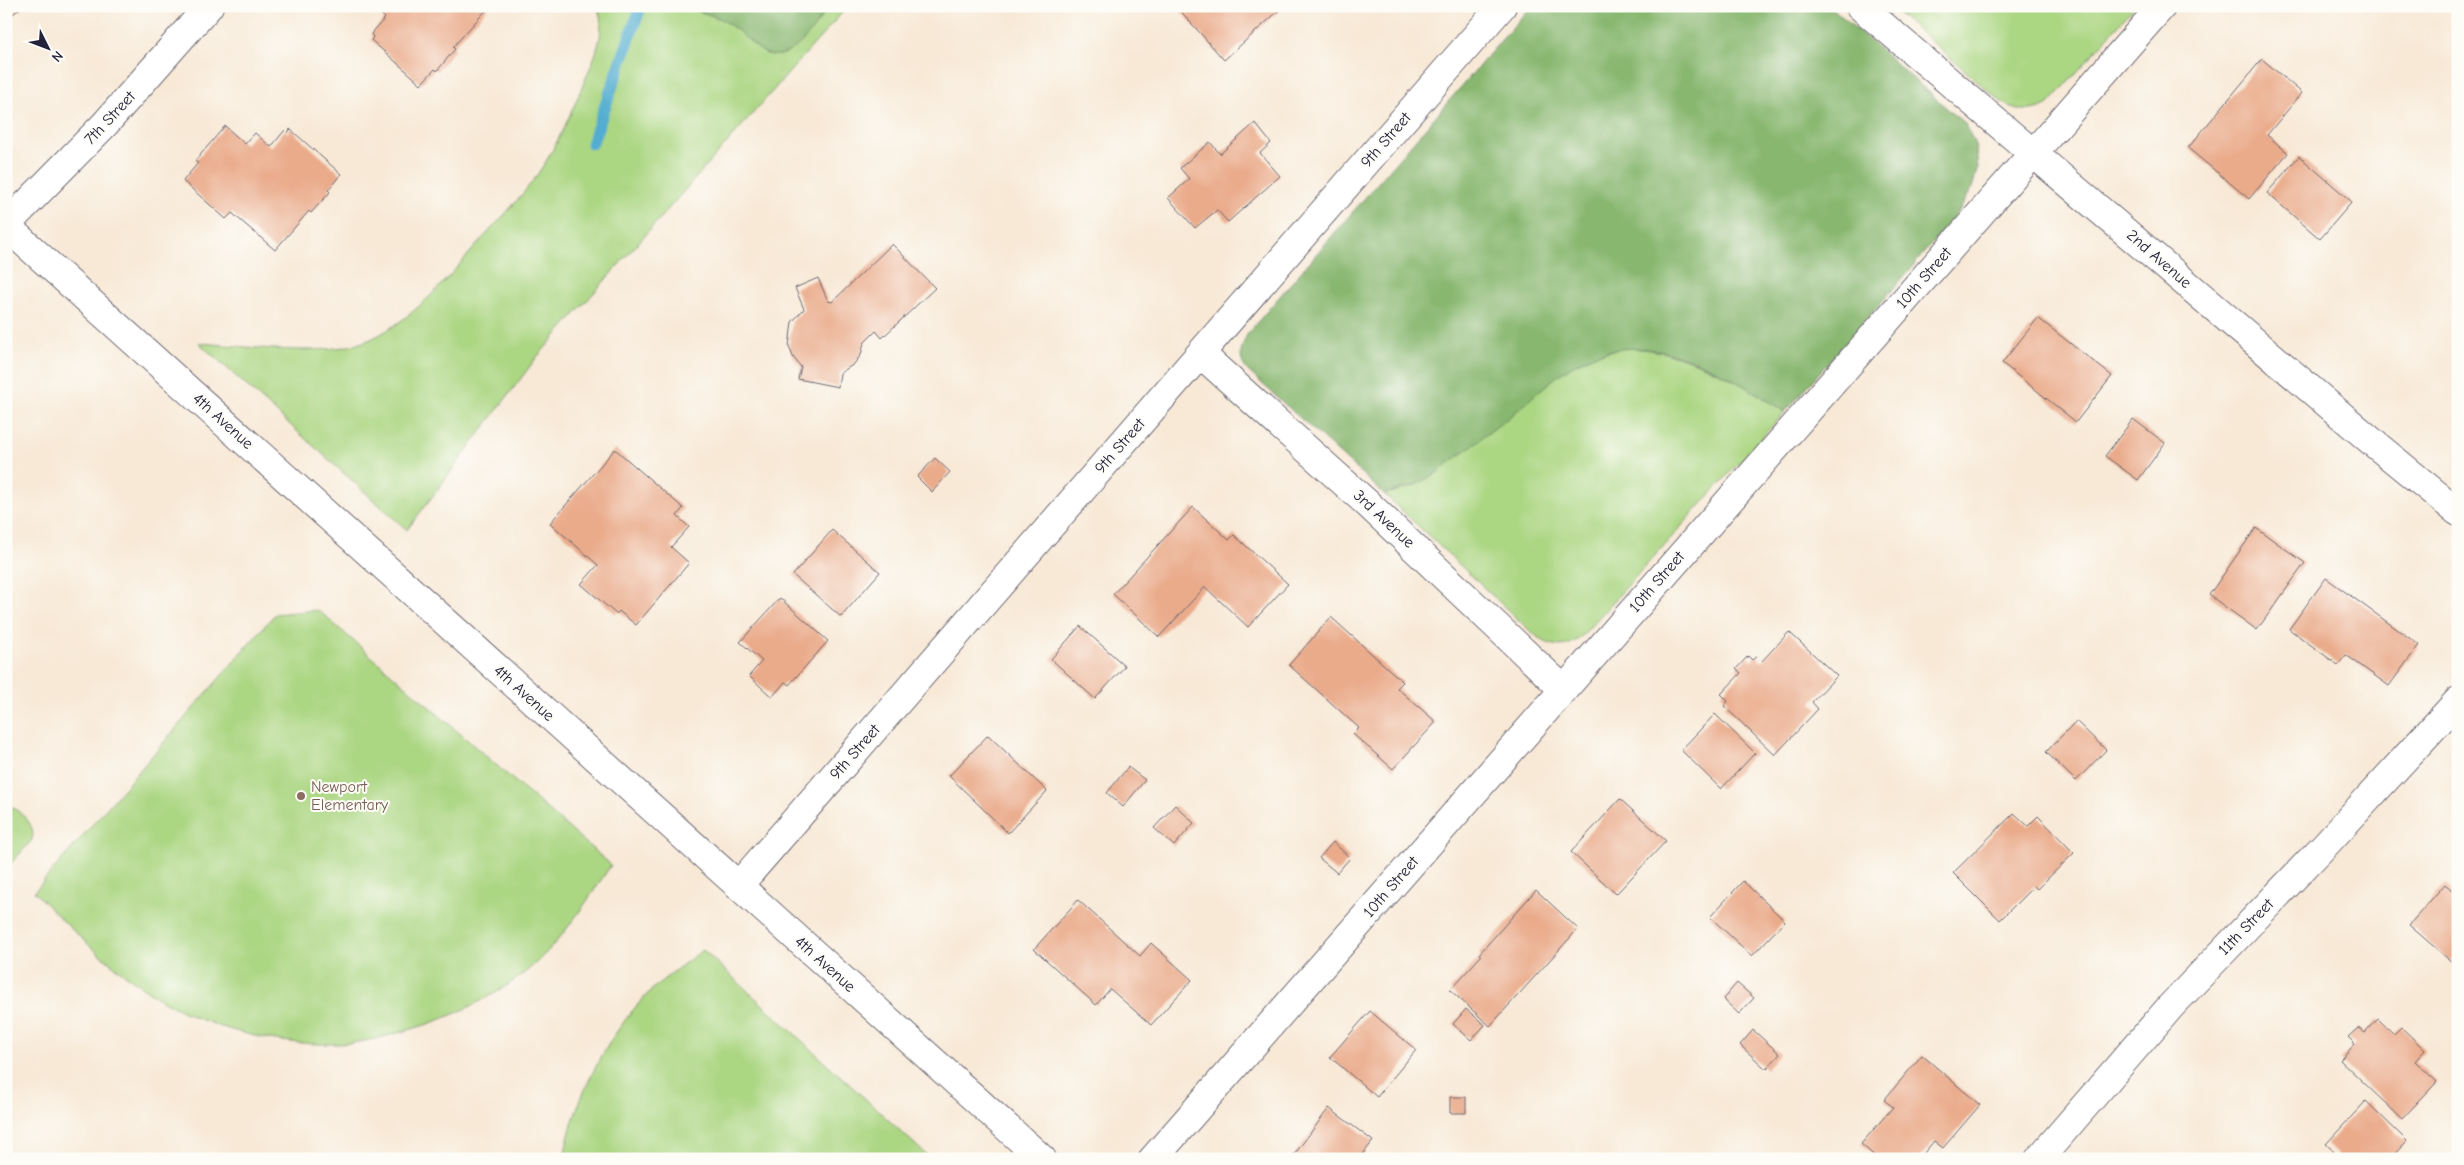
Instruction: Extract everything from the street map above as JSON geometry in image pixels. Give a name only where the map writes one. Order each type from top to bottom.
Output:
[{"type":"street","name":"7th Street","points":[[6,226],[105,124],[209,6]]},
{"type":"street","name":"9th Street","points":[[738,886],[1502,6]]},
{"type":"street","name":"2nd Avenue","points":[[1860,6],[2458,512]]},
{"type":"street","name":"10th Street","points":[[1153,1159],[1563,689],[2034,155],[2162,6]]},
{"type":"street","name":"4th Avenue","points":[[6,226],[1042,1159]]},
{"type":"street","name":"3rd Avenue","points":[[1201,354],[1370,505],[1563,689]]},
{"type":"street","name":"11th Street","points":[[2039,1159],[2171,1006],[2325,845],[2458,701]]},
{"type":"green space","points":[[597,6],[848,6],[537,357],[407,530],[199,343],[286,350],[310,350],[353,345],[371,339],[388,330],[418,307],[445,281],[514,204],[529,186],[549,156],[560,137],[595,56],[601,26]]},
{"type":"green space","points":[[681,6],[829,6],[809,34],[791,51],[781,55],[771,55],[760,50],[724,21],[709,14]]},
{"type":"green space","points":[[1531,6],[1830,6],[1965,124],[1975,144],[1978,167],[1972,188],[1961,208],[1908,272],[1785,412],[1742,384],[1693,361],[1668,353],[1643,349],[1617,349],[1592,356],[1570,367],[1435,474],[1414,486],[1384,494],[1247,370],[1241,356],[1243,343],[1248,333]]},
{"type":"green space","points":[[1890,6],[2135,6],[2049,104],[2036,109],[2023,110],[2011,107],[1999,100]]},
{"type":"green space","points":[[1621,348],[1665,353],[1708,367],[1748,388],[1785,412],[1581,637],[1567,645],[1553,645],[1540,639],[1527,628],[1384,494],[1399,491],[1565,370],[1592,355]]},
{"type":"green space","points":[[318,610],[611,865],[559,939],[538,961],[511,983],[479,1002],[445,1018],[403,1032],[344,1044],[311,1044],[263,1038],[215,1025],[192,1016],[151,993],[119,970],[75,933],[34,892],[275,614]]},
{"type":"green space","points":[[6,802],[25,818],[32,828],[33,834],[32,840],[6,869]]},
{"type":"green space","points":[[703,950],[931,1159],[564,1159],[576,1112],[597,1064],[610,1042],[640,1002],[657,985]]},
{"type":"building","points":[[6,6],[23,6],[13,14]]},
{"type":"building","points":[[372,6],[485,6],[488,8],[453,47],[455,49],[437,71],[435,69],[421,84],[371,40],[373,37],[371,34],[385,18]]},
{"type":"building","points":[[1176,6],[1284,6],[1224,60]]},
{"type":"building","points":[[2262,59],[2302,93],[2267,135],[2288,153],[2249,199],[2188,148]]},
{"type":"building","points":[[1255,123],[1271,143],[1260,153],[1280,176],[1228,222],[1217,210],[1195,228],[1168,198],[1189,179],[1180,168],[1210,142],[1220,154]]},
{"type":"building","points":[[225,126],[245,144],[255,133],[271,147],[285,130],[288,133],[290,129],[341,174],[328,190],[330,192],[311,213],[309,211],[275,250],[232,213],[226,219],[183,181],[198,163],[195,161]]},
{"type":"building","points":[[2299,156],[2352,202],[2320,239],[2267,193]]},
{"type":"building","points":[[892,244],[935,288],[882,338],[876,331],[864,343],[861,355],[854,364],[840,373],[838,387],[798,379],[801,367],[793,357],[789,346],[792,322],[804,309],[795,288],[818,278],[828,301],[832,302]]},
{"type":"building","points":[[2038,318],[2112,376],[2076,422],[2002,363]]},
{"type":"building","points":[[2133,419],[2165,443],[2138,480],[2105,456]]},
{"type":"building","points":[[615,449],[683,508],[677,516],[689,527],[671,547],[689,563],[636,625],[619,611],[616,614],[581,584],[598,565],[550,523]]},
{"type":"building","points":[[935,458],[950,472],[932,492],[917,477]]},
{"type":"building","points":[[1193,507],[1229,540],[1234,535],[1288,584],[1248,627],[1205,587],[1159,637],[1113,594]]},
{"type":"building","points":[[2256,528],[2305,563],[2257,630],[2209,595]]},
{"type":"building","points":[[832,530],[880,572],[841,617],[793,575]]},
{"type":"building","points":[[2326,578],[2419,645],[2389,686],[2346,655],[2338,665],[2289,629]]},
{"type":"building","points":[[780,598],[828,641],[789,685],[785,682],[772,697],[749,676],[762,661],[740,642]]},
{"type":"building","points":[[1331,617],[1403,682],[1397,688],[1436,722],[1393,769],[1353,734],[1359,728],[1289,665]]},
{"type":"building","points":[[1080,626],[1125,666],[1095,699],[1051,659]]},
{"type":"building","points":[[1789,632],[1837,676],[1812,702],[1818,709],[1775,755],[1724,706],[1728,701],[1721,694],[1741,673],[1736,669],[1748,656],[1752,660],[1757,656],[1762,661]]},
{"type":"building","points":[[1715,714],[1755,753],[1721,789],[1681,750]]},
{"type":"building","points":[[2076,721],[2106,750],[2076,781],[2046,752]]},
{"type":"building","points":[[988,735],[1047,791],[1008,833],[949,776]]},
{"type":"building","points":[[1128,767],[1145,780],[1123,807],[1107,793]]},
{"type":"building","points":[[1620,799],[1666,841],[1616,894],[1571,852]]},
{"type":"building","points":[[1175,805],[1194,823],[1174,846],[1154,828]]},
{"type":"building","points":[[2014,813],[2028,826],[2038,816],[2074,853],[2037,889],[2034,886],[2000,920],[1953,873]]},
{"type":"building","points":[[1333,842],[1350,858],[1337,873],[1319,858]]},
{"type":"building","points":[[1743,881],[1785,921],[1752,956],[1710,917]]},
{"type":"building","points":[[2445,884],[2458,895],[2458,960],[2454,964],[2409,925]]},
{"type":"building","points":[[1536,890],[1578,929],[1490,1026],[1450,990]]},
{"type":"building","points":[[1078,900],[1140,956],[1151,943],[1192,980],[1151,1025],[1110,989],[1096,1005],[1034,949]]},
{"type":"building","points":[[1737,983],[1754,998],[1739,1014],[1723,999]]},
{"type":"building","points":[[1466,1009],[1485,1025],[1471,1040],[1453,1024]]},
{"type":"building","points":[[1370,1011],[1416,1050],[1377,1097],[1330,1057]]},
{"type":"building","points":[[2378,1019],[2394,1034],[2401,1027],[2425,1050],[2415,1061],[2437,1082],[2402,1119],[2340,1060],[2355,1044],[2348,1037],[2358,1028],[2365,1033]]},
{"type":"building","points":[[1753,1030],[1780,1054],[1766,1069],[1740,1045]]},
{"type":"building","points":[[1922,1055],[1980,1105],[1943,1148],[1934,1141],[1919,1159],[1878,1159],[1861,1144],[1893,1107],[1884,1100]]},
{"type":"building","points":[[1450,1097],[1466,1097],[1466,1113],[1450,1113]]},
{"type":"building","points":[[2366,1101],[2407,1141],[2390,1159],[2342,1159],[2326,1144]]},
{"type":"building","points":[[1329,1108],[1373,1141],[1359,1159],[1291,1159]]},
{"type":"waterway","points":[[592,143],[641,6]]},
{"type":"place","name":"Newport Elementary","points":[[301,796]]}]
